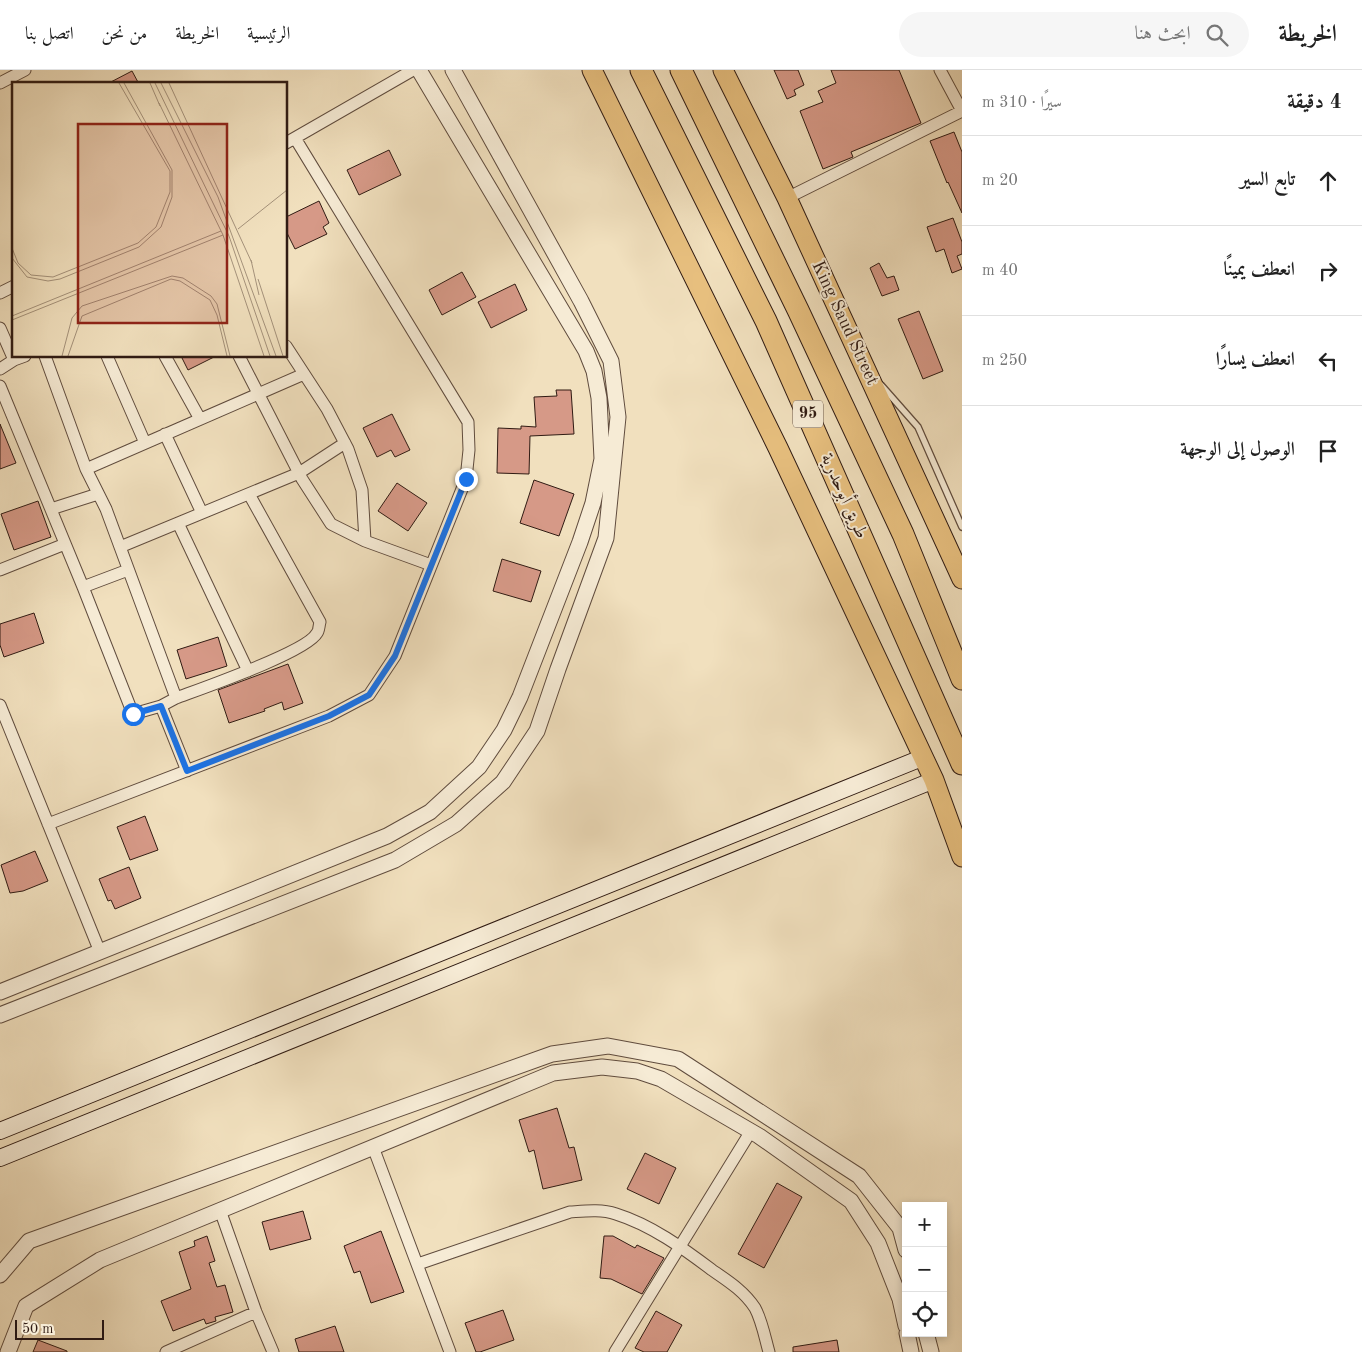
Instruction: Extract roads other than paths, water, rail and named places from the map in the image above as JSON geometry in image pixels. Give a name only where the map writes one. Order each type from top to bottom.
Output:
[{"type":"highway","name":"طريق أبوحدرية","points":[[641,70],[766,321],[962,764]]},
{"type":"highway","name":"طريق أبوحدرية","points":[[681,70],[798,310],[899,525],[962,679]]},
{"type":"main road","points":[[592,70],[778,448],[924,757],[962,857]]},
{"type":"main road","name":"King Saud Street","points":[[723,70],[787,198],[962,579]]},
{"type":"main road","points":[[0,1131],[924,757]]},
{"type":"main road","points":[[0,1158],[934,780]]},
{"type":"street","points":[[0,83],[26,70]]},
{"type":"street","points":[[48,824],[329,716],[369,695],[395,656],[466,479],[469,450],[468,422],[291,140],[413,70]]},
{"type":"street","points":[[0,992],[387,836],[430,812],[479,767],[504,730],[520,698],[593,503],[602,459],[599,398],[594,371],[586,351],[419,70]]},
{"type":"street","points":[[0,1015],[395,860],[456,824],[503,782],[537,731],[606,538],[618,417],[611,361],[581,301],[453,70]]},
{"type":"street","points":[[787,198],[962,111],[940,70]]},
{"type":"street","points":[[0,293],[12,287]]},
{"type":"street","points":[[0,328],[12,347]]},
{"type":"street","points":[[288,349],[327,409],[345,443],[362,490],[365,541]]},
{"type":"street","points":[[0,369],[19,358]]},
{"type":"street","points":[[46,358],[86,469],[120,547],[176,698]]},
{"type":"street","points":[[108,358],[145,443]]},
{"type":"street","points":[[166,358],[200,419]]},
{"type":"street","points":[[240,358],[299,473],[331,524],[365,541],[431,565]]},
{"type":"street","points":[[86,469],[304,374]]},
{"type":"street","points":[[0,386],[84,587],[133,714],[161,706],[176,698],[275,660],[306,644],[317,634],[320,622],[249,494]]},
{"type":"street","points":[[164,434],[202,513]]},
{"type":"street","points":[[120,547],[299,473],[345,443]]},
{"type":"street","points":[[51,509],[98,494]]},
{"type":"street","points":[[178,523],[248,671]]},
{"type":"street","points":[[0,570],[65,544]]},
{"type":"street","points":[[84,587],[128,570]]},
{"type":"street","points":[[0,705],[100,952]]},
{"type":"street","points":[[161,706],[187,771]]},
{"type":"street","points":[[0,1274],[29,1241],[552,1054],[608,1046],[678,1059],[859,1176],[900,1228],[905,1247]]},
{"type":"street","points":[[8,1352],[26,1306],[100,1260],[553,1073],[602,1067],[637,1071],[661,1079],[751,1132],[851,1200],[878,1243],[902,1308]]},
{"type":"street","points":[[615,1352],[751,1132]]},
{"type":"street","points":[[373,1147],[450,1352]]},
{"type":"street","points":[[220,1210],[256,1312],[273,1352]]},
{"type":"street","points":[[418,1264],[570,1212],[592,1210],[615,1213],[679,1246],[740,1290],[755,1309],[769,1352]]},
{"type":"street","points":[[166,1352],[256,1312]]},
{"type":"street","points":[[908,1337],[911,1352]]},
{"type":"street","points":[[927,1337],[931,1352]]},
{"type":"lane","points":[[866,368],[918,427],[962,527]]}]
